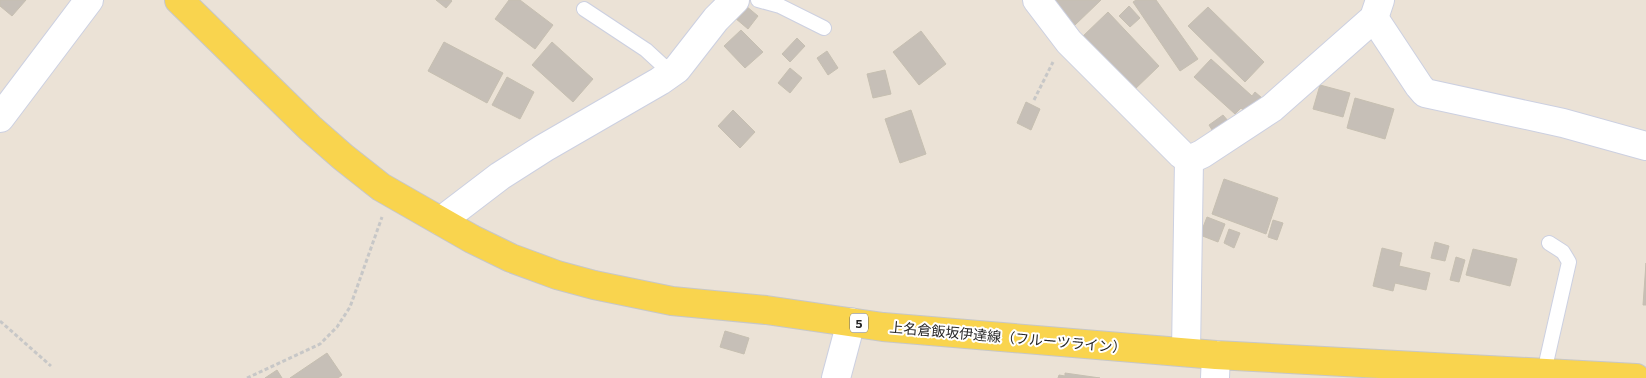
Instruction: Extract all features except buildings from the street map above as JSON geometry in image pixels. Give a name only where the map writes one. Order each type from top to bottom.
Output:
[{"type":"main road","name":"上名倉飯坂伊達線（フルーツライン）","points":[[179,0],[310,128],[343,157],[390,192],[472,239],[511,258],[557,275],[594,285],[672,301],[766,310],[892,327],[1186,352],[1215,367],[1544,372],[1636,378]]},
{"type":"street","points":[[0,118],[89,0]]},
{"type":"street","points":[[441,221],[508,171],[677,69],[716,19],[735,0]]},
{"type":"street","points":[[1037,0],[1065,37],[1189,160],[1186,352]]},
{"type":"street","points":[[1189,160],[1202,154],[1272,108],[1377,9],[1419,86],[1425,92],[1563,123],[1645,144]]},
{"type":"street","points":[[836,378],[851,322]]},
{"type":"lane","points":[[758,0],[780,6],[824,28]]},
{"type":"lane","points":[[584,9],[646,50],[671,73]]},
{"type":"lane","points":[[1544,372],[1569,262],[1563,252],[1549,243]]},
{"type":"path","points":[[1034,100],[1065,37]]},
{"type":"path","points":[[248,378],[320,344],[337,327],[350,307],[390,192]]},
{"type":"path","points":[[0,321],[51,366]]}]
